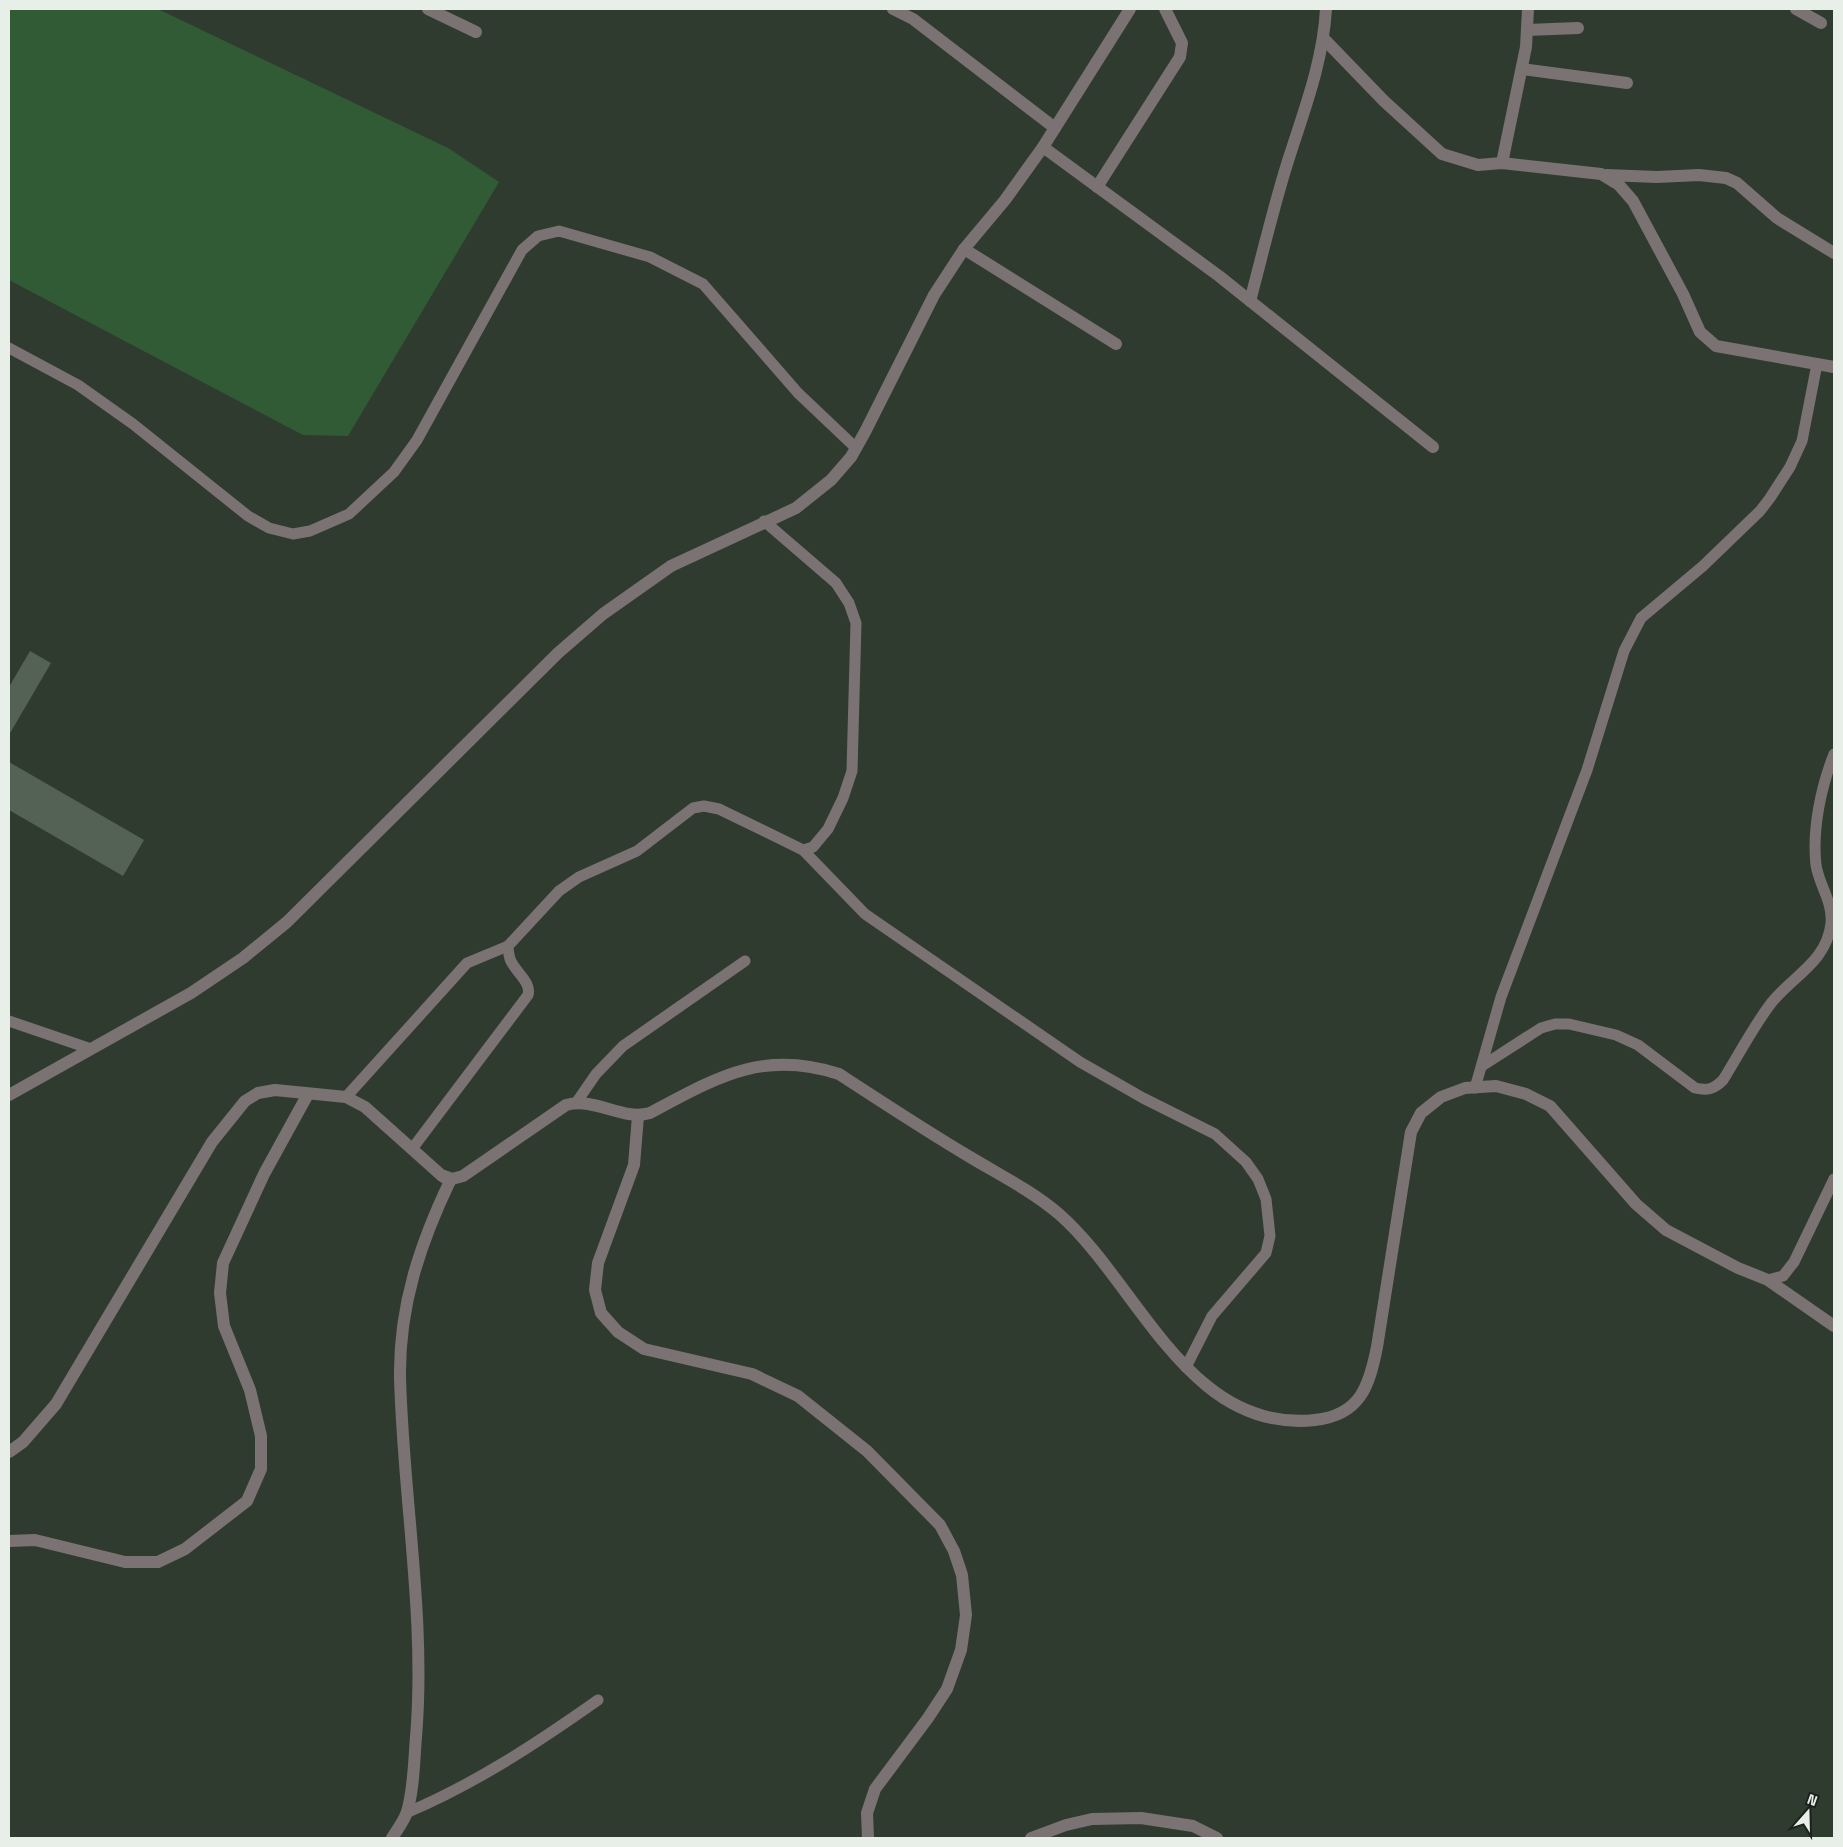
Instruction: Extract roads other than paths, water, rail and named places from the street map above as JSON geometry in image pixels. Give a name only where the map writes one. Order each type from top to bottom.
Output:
[{"type":"street","points":[[428,9],[476,32]]},
{"type":"street","points":[[892,9],[914,19],[1055,128]]},
{"type":"street","points":[[9,1095],[191,993],[243,958],[287,922],[516,694],[603,614],[671,566],[764,521],[796,508],[831,480],[856,448],[934,295],[964,249],[1004,200],[1043,147],[1130,9]]},
{"type":"street","points":[[1097,187],[1180,57],[1182,43],[1165,9]]},
{"type":"street","points":[[1250,301],[1287,165],[1309,99],[1325,40],[1326,9]]},
{"type":"street","points":[[1502,163],[1522,69],[1528,9]]},
{"type":"street","points":[[1796,9],[1821,23]]},
{"type":"street","points":[[1527,30],[1578,28]]},
{"type":"street","points":[[1325,40],[1384,101],[1442,154],[1478,165],[1502,163],[1637,177],[1700,175],[1726,178],[1737,183],[1777,218],[1834,253]]},
{"type":"street","points":[[1522,69],[1627,83]]},
{"type":"street","points":[[1043,147],[1219,276],[1433,447]]},
{"type":"street","points":[[1601,174],[1619,185],[1633,202],[1683,294],[1700,332],[1716,346],[1834,367]]},
{"type":"street","points":[[964,249],[1116,344]]},
{"type":"street","points":[[441,1175],[452,1179],[463,1176],[542,1121],[576,1102],[589,1103],[638,1116],[650,1113],[734,1071],[786,1063],[812,1066],[839,1074],[1023,1188],[1057,1213],[1080,1234],[1186,1367],[1229,1400],[1248,1411],[1273,1420],[1294,1422],[1329,1418],[1351,1407],[1364,1392],[1372,1374],[1411,1132],[1421,1113],[1441,1097],[1465,1088],[1496,1086],[1526,1094],[1550,1106],[1636,1204],[1666,1230],[1730,1264],[1768,1280],[1832,1324]]},
{"type":"street","points":[[9,1452],[23,1442],[56,1404],[212,1142],[245,1101],[258,1093],[275,1090],[346,1098],[365,1107],[450,1181],[427,1227],[413,1273],[404,1321],[400,1376],[413,1540],[420,1691],[412,1784],[406,1813],[392,1838]]},
{"type":"street","points":[[9,1541],[35,1540],[125,1562],[158,1562],[185,1549],[247,1501],[261,1469],[261,1436],[250,1390],[224,1326],[220,1293],[222,1263],[264,1174],[308,1094]]},
{"type":"street","points":[[638,1116],[634,1165],[598,1263],[595,1290],[601,1313],[618,1332],[644,1350],[752,1374],[798,1396],[866,1451],[940,1525],[954,1551],[962,1575],[966,1615],[961,1650],[946,1689],[937,1704],[875,1789],[867,1813],[868,1838]]},
{"type":"street","points":[[1031,1838],[1066,1825],[1092,1819],[1141,1818],[1193,1826],[1217,1838]]},
{"type":"lane","points":[[9,348],[78,385],[133,424],[248,516],[269,528],[293,534],[310,531],[349,514],[394,472],[417,440],[522,250],[538,236],[559,231],[650,257],[703,284],[778,372],[856,448]]},
{"type":"lane","points":[[1476,1088],[1501,997],[1587,770],[1624,651],[1641,618],[1693,575],[1760,511],[1790,467],[1802,441],[1817,364]]},
{"type":"lane","points":[[764,521],[836,583],[849,603],[856,622],[852,771],[843,798],[828,829],[813,847],[803,850]]},
{"type":"lane","points":[[1482,1066],[1542,1028],[1555,1024],[1569,1024],[1616,1035],[1638,1045],[1695,1088],[1706,1091],[1715,1088],[1723,1080],[1769,1005],[1815,962],[1833,924],[1830,908],[1816,866],[1816,826],[1829,766],[1834,754]]},
{"type":"lane","points":[[346,1098],[467,963],[508,946],[566,886],[579,877],[637,850],[693,808],[704,806],[719,809],[803,850],[865,914],[1080,1062],[1143,1098],[1215,1134],[1250,1167],[1258,1179],[1266,1200],[1270,1236],[1266,1253],[1212,1316],[1186,1367]]},
{"type":"lane","points":[[412,1149],[528,995],[530,990],[510,959],[508,946]]},
{"type":"lane","points":[[576,1102],[596,1074],[623,1046],[745,960]]},
{"type":"lane","points":[[9,1021],[91,1049]]},
{"type":"lane","points":[[1768,1280],[1783,1276],[1794,1262],[1834,1179]]},
{"type":"lane","points":[[406,1813],[440,1799],[519,1753],[598,1700]]}]
